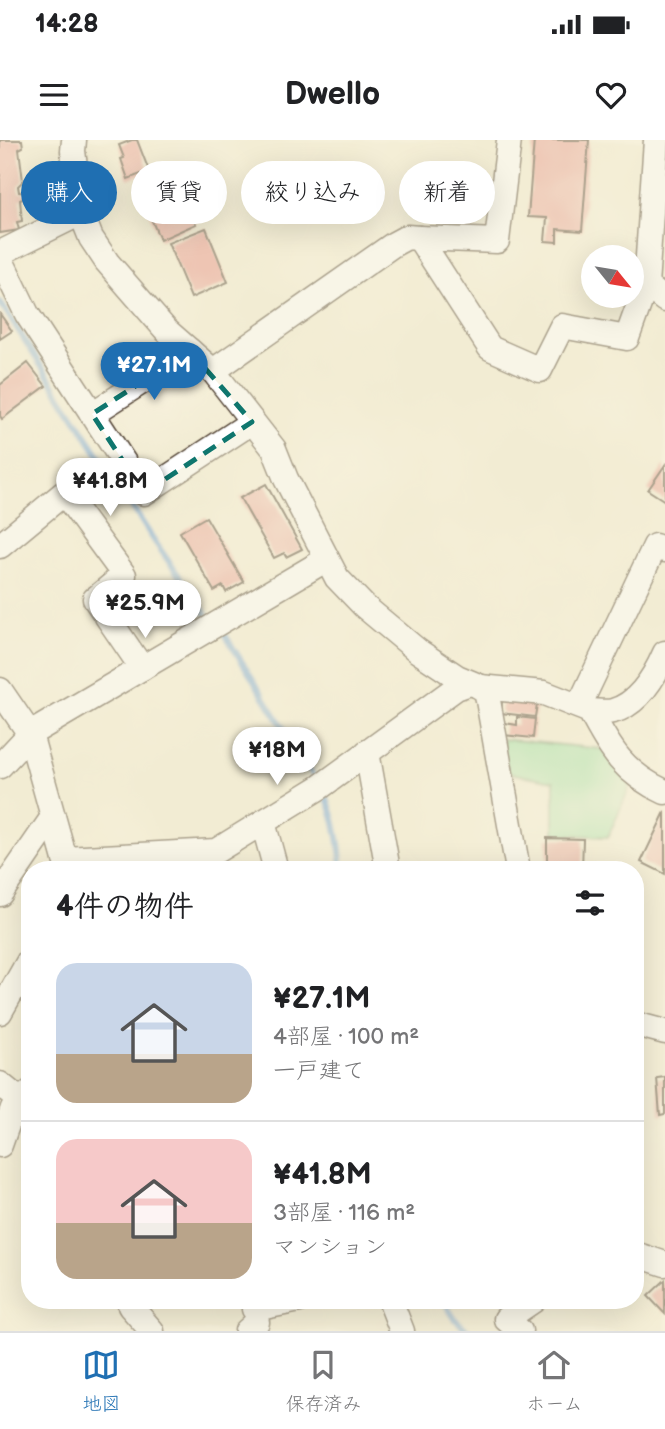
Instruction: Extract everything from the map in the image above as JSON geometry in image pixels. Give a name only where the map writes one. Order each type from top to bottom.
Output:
[{"type":"street","points":[[74,140],[74,161]]},
{"type":"street","points":[[213,371],[407,237],[498,241],[509,140]]},
{"type":"street","points":[[419,238],[489,348],[540,370],[562,326],[626,338],[656,293],[659,146]]},
{"type":"street","points":[[60,224],[0,256],[27,314],[144,493],[252,422]]},
{"type":"street","points":[[85,224],[107,262],[166,330],[213,371],[274,449],[337,578],[364,606],[418,651],[457,677],[486,689],[516,861]]},
{"type":"street","points":[[92,414],[190,351]]},
{"type":"street","points":[[0,546],[64,494],[124,575],[96,599],[142,668]]},
{"type":"street","points":[[584,709],[655,546],[665,550]]},
{"type":"street","points":[[0,766],[30,734],[327,559]]},
{"type":"street","points":[[101,861],[216,851],[320,787],[456,688],[475,685],[544,693],[584,709],[612,711],[641,693],[663,663]]},
{"type":"street","points":[[0,690],[30,734],[65,861]]},
{"type":"street","points":[[584,709],[634,776],[665,792]]},
{"type":"street","points":[[367,752],[386,861]]},
{"type":"street","points":[[23,861],[53,817]]},
{"type":"street","points":[[262,822],[273,861]]},
{"type":"street","points":[[0,894],[21,863]]},
{"type":"street","points":[[0,1013],[21,975]]},
{"type":"street","points":[[644,1026],[665,1032]]},
{"type":"street","points":[[0,1084],[21,1095]]},
{"type":"street","points":[[0,1145],[13,1108],[21,1101]]},
{"type":"street","points":[[644,1257],[665,1264]]},
{"type":"street","points":[[133,1309],[152,1331]]},
{"type":"street","points":[[253,1319],[278,1309]]},
{"type":"street","points":[[393,1309],[402,1331]]},
{"type":"street","points":[[505,1327],[524,1309]]},
{"type":"highlighted area","points":[[190,351],[252,422],[144,493],[92,414]]},
{"type":"green space","points":[[502,739],[602,749],[631,784],[608,837],[554,834],[554,781],[508,773]]},
{"type":"building","points":[[0,140],[22,140],[23,147],[19,149],[19,230],[0,233]]},
{"type":"building","points":[[137,140],[145,161],[131,161],[131,178],[128,179],[121,159],[124,158],[119,145]]},
{"type":"building","points":[[534,140],[589,140],[582,231],[557,229],[557,242],[545,241],[547,218],[528,217]]},
{"type":"building","points":[[153,224],[196,224],[160,240]]},
{"type":"building","points":[[206,228],[228,282],[191,298],[168,243]]},
{"type":"building","points":[[0,314],[12,331],[0,339]]},
{"type":"building","points":[[28,363],[46,386],[2,419],[0,385]]},
{"type":"building","points":[[665,465],[665,501],[648,490]]},
{"type":"building","points":[[266,484],[302,549],[286,557],[284,553],[274,558],[240,498]]},
{"type":"building","points":[[206,517],[244,582],[226,592],[223,586],[214,591],[180,532]]},
{"type":"building","points":[[502,701],[537,704],[535,717],[501,713]]},
{"type":"building","points":[[517,717],[535,719],[533,738],[503,735],[505,723],[517,725]]},
{"type":"building","points":[[665,812],[665,874],[641,861]]},
{"type":"building","points":[[547,838],[583,839],[582,861],[547,861]]},
{"type":"building","points":[[665,1077],[665,1114],[660,1115],[657,1078]]},
{"type":"building","points":[[665,1280],[665,1314],[648,1296]]},
{"type":"waterway","points":[[0,302],[155,542],[208,617]]},
{"type":"waterway","points":[[222,630],[316,780]]},
{"type":"waterway","points":[[324,793],[334,820],[341,861]]},
{"type":"waterway","points":[[449,1309],[468,1331]]}]
